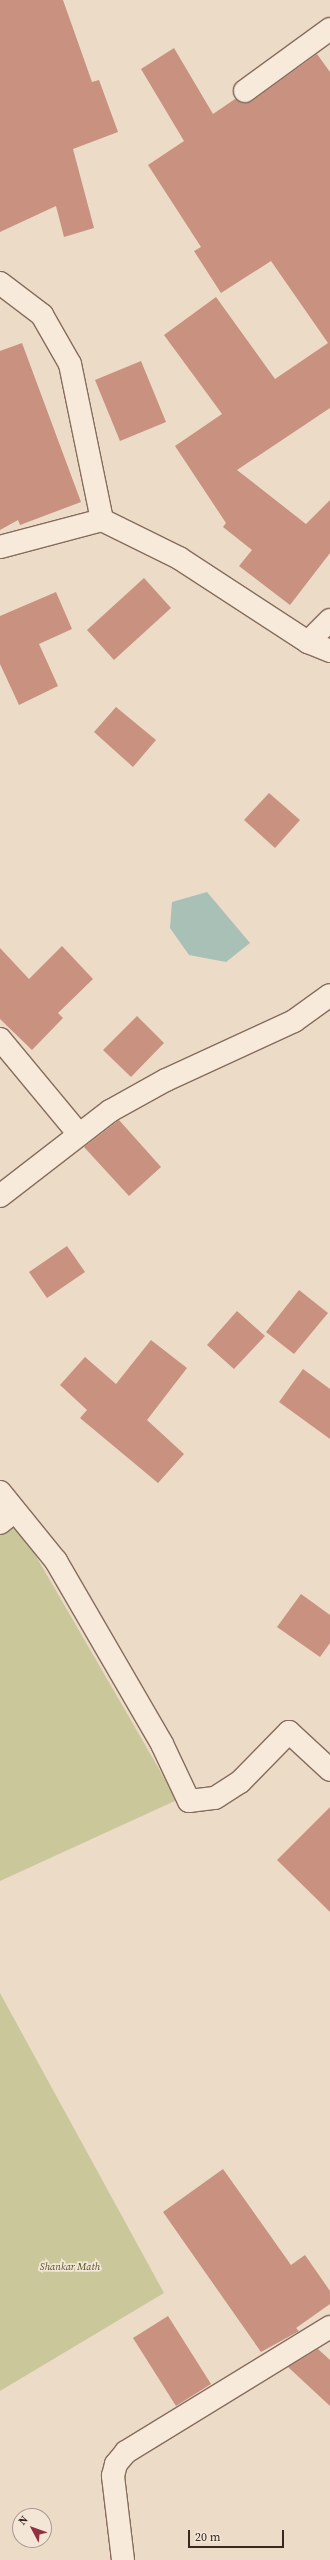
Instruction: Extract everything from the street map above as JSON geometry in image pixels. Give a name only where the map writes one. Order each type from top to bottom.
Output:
[{"type":"street","points":[[245,91],[330,29]]},
{"type":"street","points":[[0,283],[42,316],[70,364],[102,520]]},
{"type":"street","points":[[0,547],[102,520],[178,558],[308,642],[330,651]]},
{"type":"street","points":[[308,642],[330,620]]},
{"type":"street","points":[[0,1196],[78,1134],[110,1111],[166,1080],[237,1050],[294,1021],[330,995]]},
{"type":"street","points":[[0,1039],[78,1134]]},
{"type":"street","points":[[0,1492],[8,1517],[56,1561],[162,1744],[189,1801],[215,1798],[240,1782],[289,1732],[330,1770]]},
{"type":"street","points":[[123,2560],[113,2476],[116,2464],[126,2452],[330,2327]]},
{"type":"green space","points":[[14,1518],[177,1800],[0,1881],[0,1527]]},
{"type":"green space","name":"Shankar Math","points":[[0,1993],[164,2293],[0,2391]]},
{"type":"shaded area","points":[[207,892],[250,943],[226,962],[189,955],[170,928],[172,902]]},
{"type":"building","points":[[0,0],[63,0],[92,82],[99,80],[118,132],[73,149],[94,228],[64,237],[56,206],[0,232]]},
{"type":"building","points":[[174,48],[213,114],[235,99],[246,103],[252,101],[317,54],[330,72],[330,408],[237,470],[306,524],[330,500],[330,553],[290,605],[239,566],[252,550],[223,527],[226,523],[175,446],[222,414],[164,335],[216,297],[275,379],[328,343],[271,261],[221,293],[194,251],[201,247],[148,165],[184,141],[141,69]]},
{"type":"building","points":[[22,343],[81,502],[20,525],[18,520],[0,530],[0,351]]},
{"type":"building","points":[[141,361],[166,422],[120,441],[95,380]]},
{"type":"building","points":[[144,578],[171,608],[114,660],[87,630]]},
{"type":"building","points":[[56,592],[72,629],[39,644],[58,686],[19,705],[0,664],[0,616]]},
{"type":"building","points":[[116,707],[156,740],[133,767],[94,732]]},
{"type":"building","points":[[269,793],[300,820],[275,848],[244,820]]},
{"type":"building","points":[[62,946],[93,979],[58,1013],[63,1018],[32,1050],[0,1019],[0,948],[29,979]]},
{"type":"building","points":[[137,1016],[164,1043],[131,1077],[103,1050]]},
{"type":"building","points":[[119,1120],[161,1167],[129,1196],[84,1147]]},
{"type":"building","points":[[67,1246],[85,1272],[47,1298],[29,1272]]},
{"type":"building","points":[[299,1290],[328,1313],[294,1354],[266,1332]]},
{"type":"building","points":[[237,1311],[265,1336],[234,1369],[207,1345]]},
{"type":"building","points":[[151,1340],[187,1368],[147,1420],[184,1454],[158,1483],[80,1418],[87,1410],[60,1385],[85,1357],[116,1384]]},
{"type":"building","points":[[303,1369],[330,1389],[330,1439],[279,1402]]},
{"type":"building","points":[[301,1594],[330,1615],[330,1643],[320,1657],[277,1627]]},
{"type":"building","points":[[330,1807],[330,1912],[277,1860]]},
{"type":"building","points":[[223,2169],[291,2265],[305,2255],[330,2291],[330,2304],[296,2328],[299,2331],[261,2352],[163,2212]]},
{"type":"building","points":[[168,2316],[211,2384],[176,2406],[133,2338]]},
{"type":"building","points":[[318,2349],[330,2360],[330,2406],[288,2367]]}]
